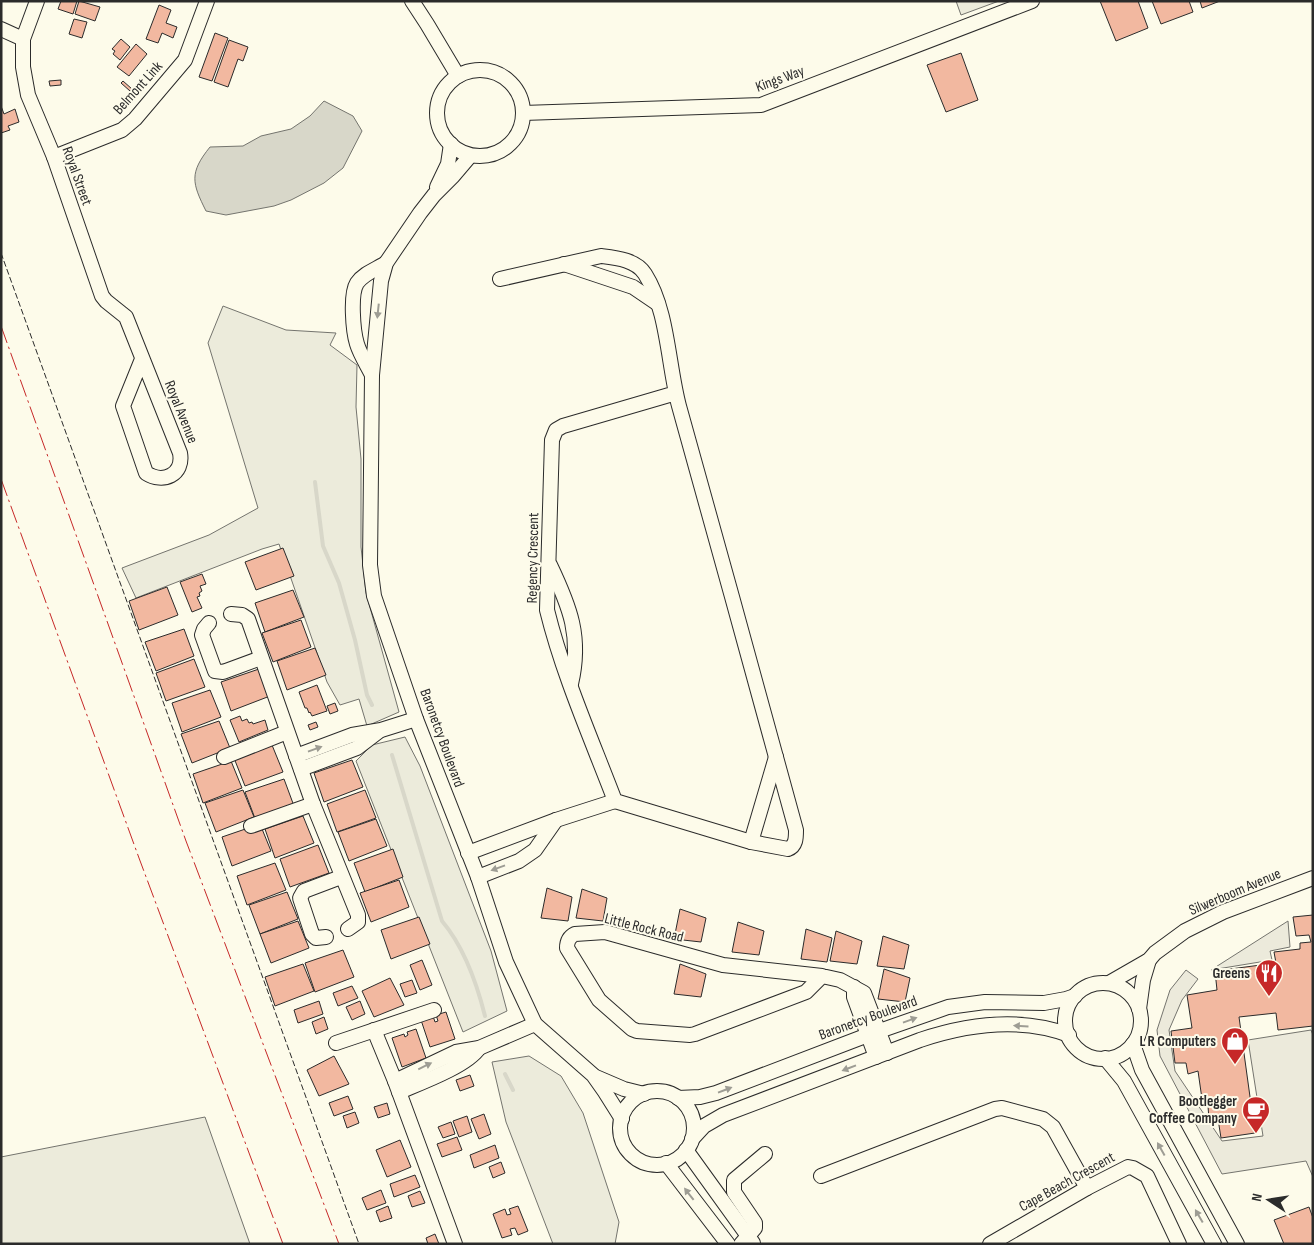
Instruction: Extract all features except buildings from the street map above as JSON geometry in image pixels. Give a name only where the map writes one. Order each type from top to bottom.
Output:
[{"type":"street","name":"Royal Street","points":[[37,1],[23,39],[23,67],[28,95],[54,157],[102,296],[126,317],[141,355]]},
{"type":"street","name":"Belmont Link","points":[[54,157],[122,130],[135,119],[185,60],[207,1]]},
{"type":"street","points":[[412,1],[458,76]]},
{"type":"street","name":"Kings Way","points":[[523,113],[760,105],[1032,1]]},
{"type":"street","points":[[1,29],[23,39]]},
{"type":"street","points":[[472,70],[487,70],[501,75],[513,85],[520,98],[523,113],[521,126],[516,138],[507,147],[495,154],[483,157],[470,156],[451,144],[439,128],[436,113],[439,98],[446,85],[458,76],[472,70]]},
{"type":"street","name":"Baronetcy Boulevard","points":[[434,195],[448,164],[451,144]]},
{"type":"street","name":"Baronetcy Boulevard","points":[[372,375],[362,356],[363,277],[386,263],[434,195],[470,156]]},
{"type":"street","points":[[470,857],[514,845],[532,836],[542,825],[615,801],[751,842],[788,849],[792,848],[796,841],[796,830],[676,394],[659,304],[645,274],[635,264],[618,258],[601,256],[500,279]]},
{"type":"street","name":"Baronetcy Boulevard","points":[[386,263],[379,300],[372,375],[370,565],[374,596],[416,719],[478,877],[506,962],[535,1024],[593,1075],[622,1119]]},
{"type":"street","points":[[564,264],[633,288],[659,304]]},
{"type":"street","name":"Royal Avenue","points":[[141,355],[180,453],[179,467],[173,474],[162,479],[153,477],[146,472],[123,406],[141,355]]},
{"type":"street","name":"Regency Crescent","points":[[615,801],[571,684],[547,610],[552,440],[556,430],[563,426],[676,394]]},
{"type":"street","points":[[549,564],[565,597],[572,620],[576,664],[571,684]]},
{"type":"street","points":[[231,614],[240,614],[248,619],[313,804],[359,919],[358,922],[348,929]]},
{"type":"street","points":[[209,623],[202,635],[215,671],[223,672],[261,658]]},
{"type":"street","points":[[296,756],[352,735],[381,730],[416,719]]},
{"type":"street","points":[[301,769],[357,748],[381,730]]},
{"type":"street","points":[[224,757],[287,732]]},
{"type":"street","points":[[751,842],[776,757]]},
{"type":"street","points":[[251,826],[313,804]]},
{"type":"street","points":[[478,877],[519,861],[535,850],[556,820]]},
{"type":"street","points":[[326,937],[316,938],[312,934],[300,898],[304,891],[342,877]]},
{"type":"street","name":"Silwerboom Avenue","points":[[1109,983],[1149,960],[1155,953],[1184,931],[1216,916],[1313,878]]},
{"type":"street","name":"Little Rock Road","points":[[822,976],[806,992],[695,1034],[637,1031],[632,1029],[598,1000],[567,948],[567,943],[571,936],[575,934],[605,932],[723,965],[822,976],[840,980],[854,987],[854,997],[882,1055]]},
{"type":"street","points":[[1139,1009],[1143,980],[1149,960]]},
{"type":"street","points":[[1109,983],[1119,986],[1128,992],[1135,1000],[1141,1019],[1140,1029],[1133,1044],[1121,1054],[1104,1058],[1092,1057],[1081,1051],[1075,1046],[1066,1025],[1069,1004],[1075,996],[1090,985],[1109,983]]},
{"type":"street","name":"Baronetcy Boulevard","points":[[678,1098],[700,1097],[716,1093],[873,1033],[955,1005],[986,1002],[1044,1003],[1075,996]]},
{"type":"street","points":[[336,1043],[434,1010]]},
{"type":"street","points":[[397,1086],[423,1082],[474,1056],[479,1048],[535,1024]]},
{"type":"street","points":[[765,1154],[736,1177],[733,1183],[734,1192],[755,1223],[756,1228],[748,1241],[689,1144],[694,1129],[692,1116],[685,1104],[678,1098],[661,1092],[644,1094],[631,1102],[624,1112],[622,1119],[620,1130],[623,1141],[631,1154],[647,1163],[666,1163],[676,1159],[689,1144],[704,1126],[723,1115],[941,1033],[967,1027],[992,1025],[1032,1026],[1069,1035]]},
{"type":"street","points":[[374,1030],[397,1086],[455,1244]]},
{"type":"street","points":[[1133,1044],[1142,1070],[1236,1244]]},
{"type":"street","points":[[1104,1058],[1124,1082],[1214,1244]]},
{"type":"street","name":"Baronetcy Boulevard","points":[[593,1075],[616,1086],[644,1094]]},
{"type":"street","points":[[821,1176],[995,1109],[1002,1108],[1043,1119],[1053,1127],[1087,1188]]},
{"type":"street","points":[[666,1163],[728,1244]]},
{"type":"street","name":"Cape Beach Crescent","points":[[990,1244],[1087,1188],[1128,1167],[1147,1176],[1179,1244]]},
{"type":"shaded area","points":[[956,1],[999,1],[961,15]]},
{"type":"shaded area","points":[[324,101],[353,116],[362,131],[343,168],[324,183],[291,200],[274,206],[226,215],[206,211],[198,193],[195,178],[199,164],[210,147],[243,146],[261,136],[291,129],[310,116]]},
{"type":"shaded area","points":[[223,306],[286,330],[336,333],[330,345],[357,365],[356,407],[361,459],[361,547],[366,593],[399,712],[367,726],[359,699],[340,705],[327,682],[279,544],[136,598],[122,568],[209,535],[258,508],[208,343]]},
{"type":"shaded area","points":[[405,737],[420,766],[491,951],[507,1011],[463,1032],[356,761],[372,745]]},
{"type":"shaded area","points":[[1288,921],[1290,947],[1270,951],[1272,960],[1211,970]]},
{"type":"shaded area","points":[[1186,970],[1198,979],[1182,1000],[1169,1030],[1175,1071],[1222,1141],[1263,1136],[1248,1040],[1311,1030],[1313,1035],[1313,1177],[1306,1161],[1222,1174],[1160,1056],[1157,1030],[1170,990]]},
{"type":"shaded area","points":[[529,1056],[561,1076],[583,1113],[619,1222],[615,1244],[553,1244],[506,1122],[492,1062]]},
{"type":"shaded area","points":[[205,1117],[250,1244],[1,1244],[1,1157]]},
{"type":"waterway","points":[[315,482],[323,546],[339,583],[355,640],[367,695],[372,705]]},
{"type":"waterway","points":[[392,755],[442,921],[457,942],[469,966],[485,1016]]},
{"type":"waterway","points":[[505,1074],[513,1090]]},
{"type":"fence","points":[[1,253],[359,1244]]},
{"type":"power","points":[[1,326],[186,841],[339,1244]]},
{"type":"power","points":[[1,479],[139,858],[283,1244]]},
{"type":"place","name":"Greens","points":[[1269,997]]},
{"type":"place","name":"L R Computers","points":[[1235,1065]]},
{"type":"place","name":"Bootlegger Coffee Company","points":[[1256,1134]]}]
